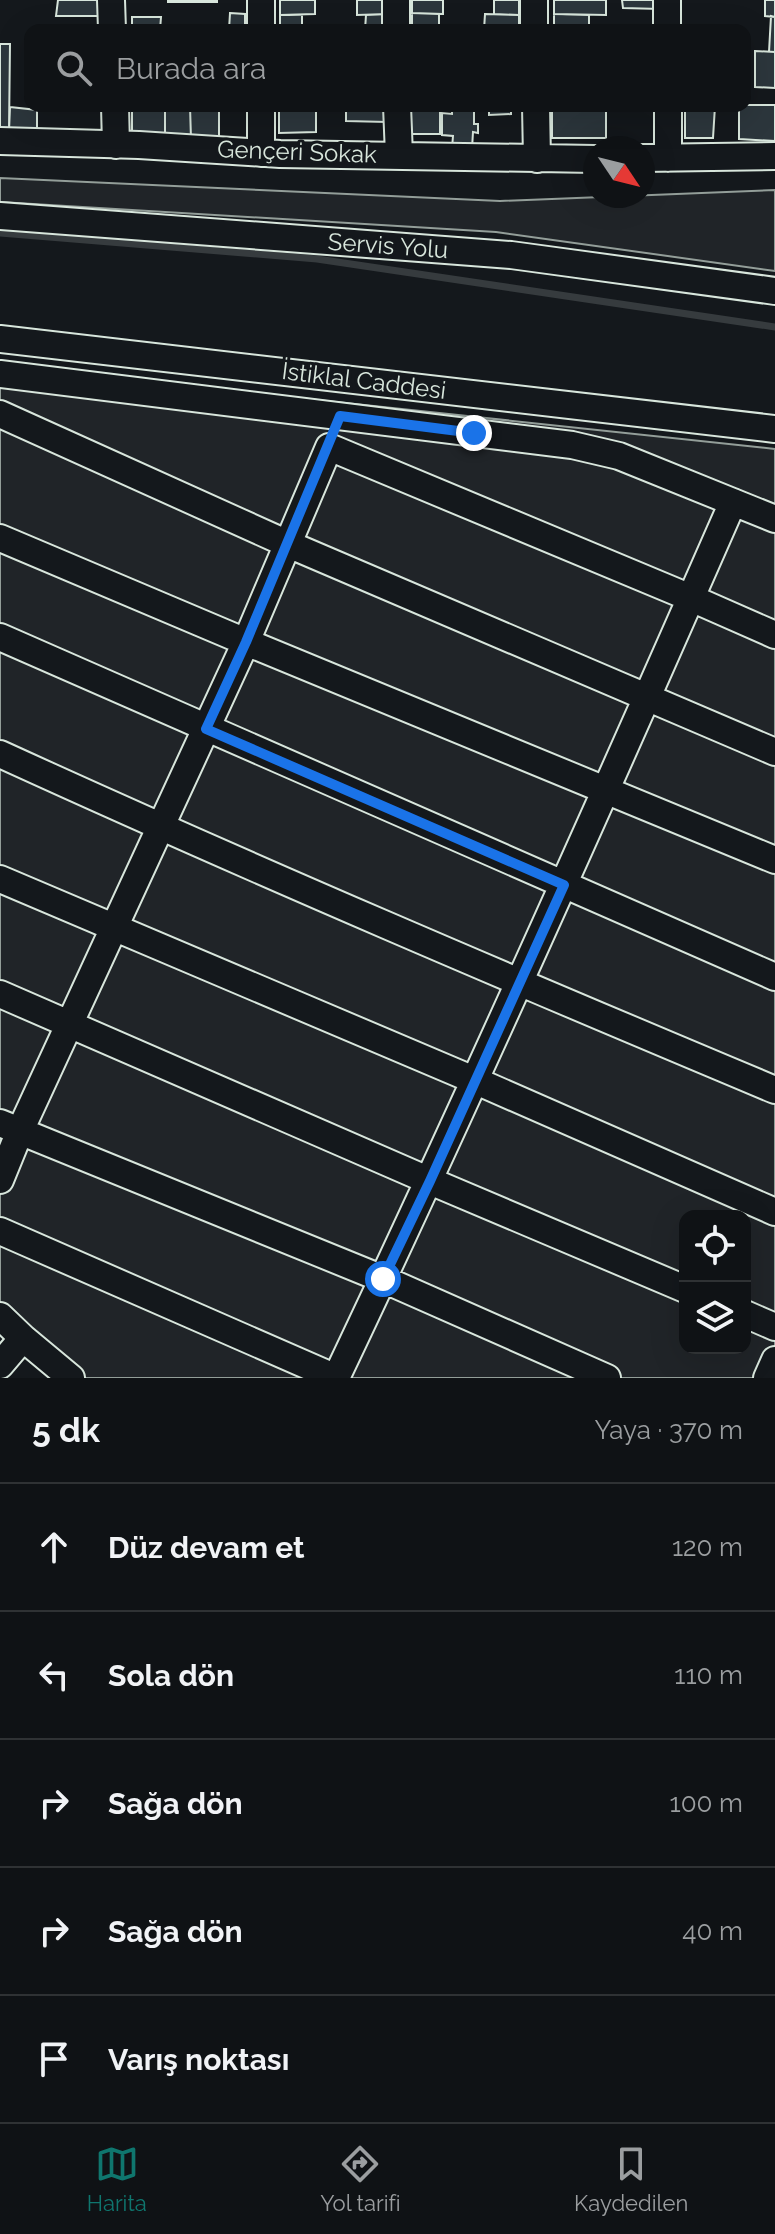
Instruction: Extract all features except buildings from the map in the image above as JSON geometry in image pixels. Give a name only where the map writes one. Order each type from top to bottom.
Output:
[{"type":"street","points":[[111,0],[112,24]]},
{"type":"street","points":[[261,0],[261,24]]},
{"type":"street","points":[[396,0],[396,24]]},
{"type":"street","points":[[534,0],[534,24]]},
{"type":"street","points":[[667,0],[667,24]]},
{"type":"street","points":[[115,112],[116,145]]},
{"type":"street","points":[[261,112],[261,153]]},
{"type":"street","points":[[397,112],[399,155]]},
{"type":"street","points":[[536,112],[537,159]]},
{"type":"street","points":[[667,112],[656,158],[775,156]]},
{"type":"street","name":"Gençeri Sokak","points":[[0,141],[261,153],[583,159]]},
{"type":"street","name":"Servis Yolu","points":[[0,216],[511,255],[775,291]]},
{"type":"street","name":"İstiklal Caddesi","points":[[0,339],[775,429]]},
{"type":"street","points":[[0,374],[572,445],[619,456],[775,519]]},
{"type":"street","points":[[0,414],[288,544],[775,752]]},
{"type":"street","points":[[0,1180],[10,1127],[69,1024],[115,926],[246,642],[340,416]]},
{"type":"street","points":[[329,447],[775,635]]},
{"type":"street","points":[[0,1231],[336,1378],[430,1181],[733,502]]},
{"type":"street","points":[[0,538],[775,860]]},
{"type":"street","points":[[0,637],[775,977]]},
{"type":"street","points":[[0,754],[160,827],[775,1090]]},
{"type":"street","points":[[0,879],[474,1080],[775,1212]]},
{"type":"street","points":[[0,994],[679,1286]]},
{"type":"street","points":[[10,1127],[383,1279],[607,1378]]},
{"type":"street","points":[[0,1316],[71,1378]]},
{"type":"street","points":[[751,1317],[775,1327]]},
{"type":"street","points":[[0,1365],[23,1338]]},
{"type":"street","points":[[767,1378],[775,1360]]},
{"type":"shaded area","points":[[0,178],[500,201],[583,198],[583,208],[655,208],[655,195],[775,190],[775,271],[496,232],[0,202]]},
{"type":"shaded area","points":[[0,366],[775,449],[775,1378],[83,1378],[0,1303]]},
{"type":"waterway","points":[[0,233],[317,259],[775,327]]},
{"type":"route","points":[[383,1279],[564,885],[206,729],[246,642],[340,416],[474,433]]}]
